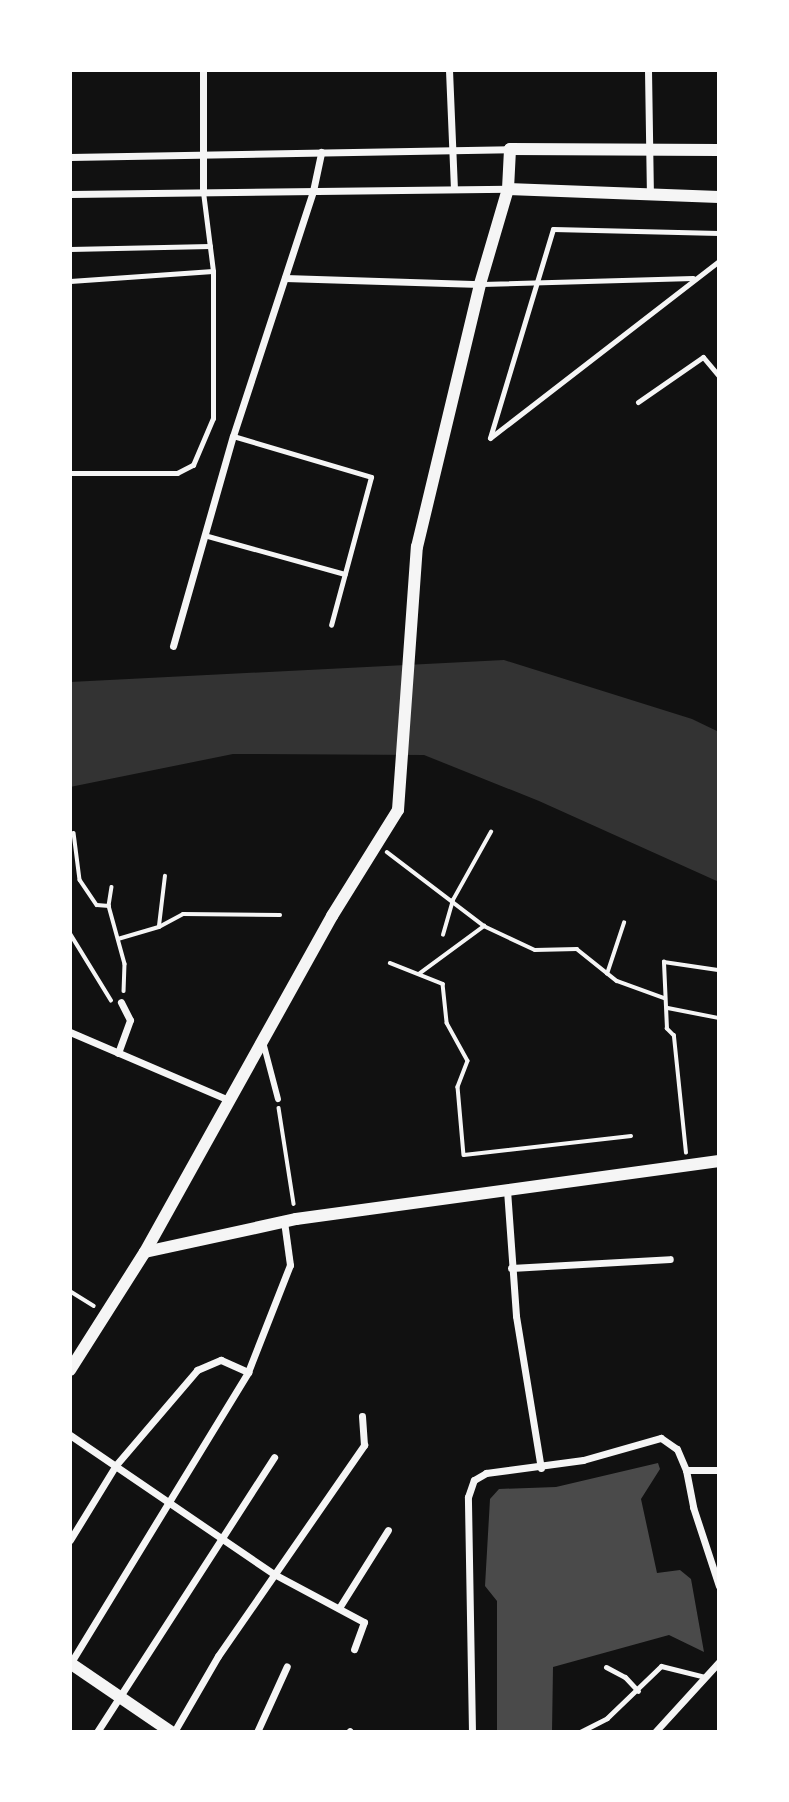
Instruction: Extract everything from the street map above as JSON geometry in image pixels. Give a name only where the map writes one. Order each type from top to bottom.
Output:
[{"type":"street","points":[[203,70],[203,192]]},
{"type":"street","points":[[449,70],[450,150],[454,188]]},
{"type":"street","points":[[648,70],[650,195]]},
{"type":"street","points":[[70,157],[510,149],[719,150]]},
{"type":"street","points":[[70,1370],[145,1252],[262,1040],[398,810],[417,547],[480,284],[508,189],[510,149]]},
{"type":"street","points":[[173,646],[233,436],[313,191],[321,152]]},
{"type":"street","points":[[70,194],[454,188],[719,197]]},
{"type":"street","points":[[285,278],[480,284]]},
{"type":"street","points":[[118,1053],[130,1020],[121,1002]]},
{"type":"street","points":[[70,1032],[229,1100]]},
{"type":"street","points":[[262,1040],[278,1099]]},
{"type":"street","points":[[145,1252],[290,1220],[719,1161]]},
{"type":"street","points":[[507,1191],[511,1268],[523,1380],[541,1468]]},
{"type":"street","points":[[290,1220],[290,1265],[248,1372],[166,1501],[70,1663],[173,1732],[218,1656],[364,1444],[362,1416]]},
{"type":"street","points":[[511,1268],[670,1259]]},
{"type":"street","points":[[70,1540],[116,1465],[210,1362],[221,1360],[248,1372]]},
{"type":"street","points":[[70,1436],[274,1574],[364,1622],[354,1649]]},
{"type":"street","points":[[472,1732],[468,1497],[474,1480],[486,1473],[541,1468],[583,1460],[661,1438],[677,1449],[686,1470],[693,1507],[719,1586]]},
{"type":"street","points":[[97,1732],[117,1696],[274,1457]]},
{"type":"street","points":[[686,1470],[719,1470]]},
{"type":"street","points":[[339,1608],[388,1530]]},
{"type":"street","points":[[655,1732],[719,1662]]},
{"type":"street","points":[[257,1732],[287,1666]]},
{"type":"lane","points":[[70,473],[177,473],[193,465],[213,418],[213,271],[203,192]]},
{"type":"lane","points":[[719,233],[553,229],[490,438],[692,278],[719,261]]},
{"type":"lane","points":[[70,249],[210,246]]},
{"type":"lane","points":[[70,281],[213,271]]},
{"type":"lane","points":[[480,284],[692,278]]},
{"type":"lane","points":[[638,402],[703,357],[719,376]]},
{"type":"lane","points":[[233,436],[371,477],[331,625]]},
{"type":"lane","points":[[204,535],[345,574]]},
{"type":"lane","points":[[580,1732],[607,1718],[661,1666],[705,1677]]},
{"type":"lane","points":[[606,1667],[625,1677],[638,1691]]},
{"type":"path","points":[[443,934],[453,900],[491,832]]},
{"type":"path","points":[[74,833],[80,880],[97,905],[110,906]]},
{"type":"path","points":[[376,846],[453,900],[484,926],[535,950],[577,949],[607,974],[664,998]]},
{"type":"path","points":[[159,927],[164,876]]},
{"type":"path","points":[[70,933],[111,1001],[121,1002],[125,964],[110,906],[112,887]]},
{"type":"path","points":[[118,939],[159,927],[183,914],[280,915]]},
{"type":"path","points":[[607,974],[624,923]]},
{"type":"path","points":[[390,963],[415,977],[484,926]]},
{"type":"path","points":[[687,1166],[674,1036],[667,1029],[664,962],[719,970]]},
{"type":"path","points":[[419,974],[443,984],[447,1023],[468,1061],[458,1087],[464,1155],[631,1136]]},
{"type":"path","points":[[668,1008],[719,1018]]},
{"type":"path","points":[[278,1099],[290,1220]]},
{"type":"path","points":[[70,1291],[107,1315]]},
{"type":"shaded area","points":[[504,660],[692,719],[719,732],[719,882],[539,801],[424,755],[233,754],[70,787],[70,682]]},
{"type":"building","points":[[658,1463],[660,1469],[641,1499],[657,1573],[680,1570],[691,1579],[704,1652],[669,1635],[553,1667],[552,1732],[497,1732],[497,1601],[485,1586],[490,1499],[499,1489],[556,1487]]}]
